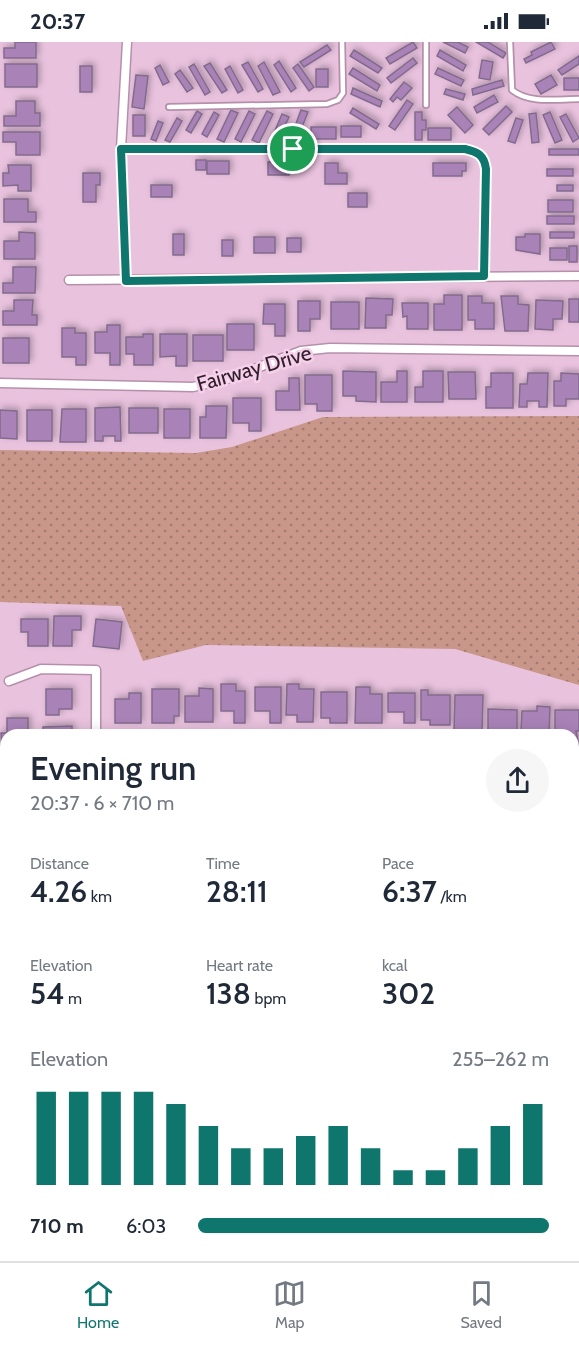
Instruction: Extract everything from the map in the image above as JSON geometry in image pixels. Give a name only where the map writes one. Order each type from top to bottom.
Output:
[{"type":"street","points":[[126,281],[121,149],[127,42]]},
{"type":"street","points":[[121,149],[465,149],[477,151],[484,159],[486,169],[484,276]]},
{"type":"street","points":[[69,280],[579,276]]},
{"type":"street","name":"Fairway Drive","points":[[0,383],[193,387],[231,378],[301,351],[330,348],[579,351]]},
{"type":"street","points":[[9,681],[41,669],[96,670],[96,729]]},
{"type":"lane","points":[[169,107],[327,104],[338,100],[343,93],[342,42]]},
{"type":"lane","points":[[426,42],[426,105]]},
{"type":"lane","points":[[510,42],[512,90],[529,99],[579,99]]},
{"type":"green space","points":[[579,416],[579,685],[455,649],[206,645],[143,661],[121,606],[0,602],[0,450],[196,453],[232,447],[323,417]]},
{"type":"building","points":[[15,42],[36,42],[36,58],[4,58],[4,48],[15,48]]},
{"type":"building","points":[[413,42],[417,48],[390,64],[386,58]]},
{"type":"building","points":[[443,42],[458,42],[468,47],[465,53]]},
{"type":"building","points":[[476,42],[488,42],[506,53],[503,58]]},
{"type":"building","points":[[551,42],[555,49],[526,63],[524,59],[532,55],[531,52]]},
{"type":"building","points":[[327,45],[331,50],[304,67],[300,62]]},
{"type":"building","points":[[354,50],[382,68],[378,73],[350,56]]},
{"type":"building","points":[[440,50],[466,65],[463,71],[437,56]]},
{"type":"building","points":[[579,56],[579,64],[562,75],[558,70]]},
{"type":"building","points":[[413,58],[417,63],[391,83],[387,78]]},
{"type":"building","points":[[482,60],[493,62],[490,80],[479,78]]},
{"type":"building","points":[[279,61],[296,88],[291,92],[274,65]]},
{"type":"building","points":[[248,62],[263,89],[258,92],[242,65]]},
{"type":"building","points":[[264,62],[280,92],[273,95],[258,66]]},
{"type":"building","points":[[210,63],[227,90],[222,93],[204,66]]},
{"type":"building","points":[[5,64],[37,64],[37,87],[5,87]]},
{"type":"building","points":[[194,64],[210,92],[205,95],[189,67]]},
{"type":"building","points":[[298,64],[314,87],[309,91],[293,68]]},
{"type":"building","points":[[160,65],[169,82],[163,85],[155,68]]},
{"type":"building","points":[[80,66],[92,66],[92,92],[80,92]]},
{"type":"building","points":[[230,66],[243,90],[238,93],[225,69]]},
{"type":"building","points":[[353,68],[380,85],[377,91],[349,74]]},
{"type":"building","points":[[438,68],[464,80],[461,86],[435,74]]},
{"type":"building","points":[[316,69],[328,69],[328,87],[316,87]]},
{"type":"building","points":[[180,70],[193,88],[187,92],[175,74]]},
{"type":"building","points":[[136,75],[148,76],[144,109],[132,107]]},
{"type":"building","points":[[551,75],[557,85],[541,94],[535,84]]},
{"type":"building","points":[[564,78],[579,78],[579,90],[564,90]]},
{"type":"building","points":[[502,80],[504,86],[473,95],[472,89]]},
{"type":"building","points":[[404,82],[412,88],[401,100],[397,97],[393,102],[390,99]]},
{"type":"building","points":[[353,88],[382,101],[380,107],[351,94]]},
{"type":"building","points":[[446,89],[465,94],[463,100],[444,94]]},
{"type":"building","points":[[494,95],[498,102],[477,113],[474,107]]},
{"type":"building","points":[[407,100],[413,104],[395,130],[389,126]]},
{"type":"building","points":[[16,101],[35,101],[35,113],[40,113],[40,126],[4,126],[4,116],[16,116]]},
{"type":"building","points":[[506,106],[512,112],[489,135],[483,129]]},
{"type":"building","points":[[457,107],[473,125],[465,133],[448,115]]},
{"type":"building","points":[[353,108],[379,124],[376,129],[350,113]]},
{"type":"building","points":[[231,110],[238,113],[224,142],[217,139]]},
{"type":"building","points":[[301,110],[308,112],[296,142],[290,140]]},
{"type":"building","points":[[197,111],[202,114],[191,133],[186,130]]},
{"type":"building","points":[[249,111],[255,114],[241,142],[235,139]]},
{"type":"building","points":[[267,111],[273,114],[259,143],[252,140]]},
{"type":"building","points":[[214,112],[219,115],[207,137],[202,134]]},
{"type":"building","points":[[415,112],[422,112],[422,120],[426,120],[426,130],[422,130],[422,140],[415,140]]},
{"type":"building","points":[[550,112],[562,140],[555,143],[543,115]]},
{"type":"building","points":[[536,113],[539,142],[532,143],[529,114]]},
{"type":"building","points":[[282,114],[289,117],[277,143],[271,140]]},
{"type":"building","points":[[566,114],[579,138],[573,142],[560,117]]},
{"type":"building","points":[[133,115],[145,115],[145,136],[133,136]]},
{"type":"building","points":[[177,118],[182,121],[170,142],[165,140]]},
{"type":"building","points":[[516,118],[523,120],[515,143],[508,141]]},
{"type":"building","points":[[158,121],[163,123],[156,141],[151,139]]},
{"type":"building","points":[[341,126],[361,126],[361,137],[341,137]]},
{"type":"building","points":[[311,127],[336,127],[336,139],[311,139]]},
{"type":"building","points":[[428,128],[451,128],[451,140],[428,140]]},
{"type":"building","points":[[3,132],[40,132],[40,155],[16,155],[16,142],[3,142]]},
{"type":"building","points":[[549,149],[579,149],[579,155],[549,155]]},
{"type":"building","points":[[196,160],[206,160],[206,170],[196,170]]},
{"type":"building","points":[[207,161],[229,161],[229,174],[207,174]]},
{"type":"building","points":[[268,162],[289,162],[289,175],[268,175]]},
{"type":"building","points":[[325,163],[338,163],[338,173],[347,173],[347,184],[325,184]]},
{"type":"building","points":[[433,163],[466,163],[466,171],[462,171],[462,176],[433,176]]},
{"type":"building","points":[[8,165],[31,165],[31,191],[18,191],[18,185],[3,186],[3,173],[9,173]]},
{"type":"building","points":[[547,169],[573,169],[573,176],[547,176]]},
{"type":"building","points":[[83,173],[100,173],[100,185],[96,185],[96,202],[83,202]]},
{"type":"building","points":[[151,185],[172,185],[172,197],[151,197]]},
{"type":"building","points":[[557,185],[573,185],[573,191],[557,191]]},
{"type":"building","points":[[348,193],[367,193],[367,207],[348,207]]},
{"type":"building","points":[[4,199],[28,199],[28,212],[36,212],[36,222],[4,222]]},
{"type":"building","points":[[548,200],[573,200],[573,212],[548,212]]},
{"type":"building","points":[[547,216],[574,216],[574,224],[547,224]]},
{"type":"building","points":[[19,232],[35,233],[35,259],[4,259],[4,241],[19,241]]},
{"type":"building","points":[[550,232],[574,232],[574,238],[550,238]]},
{"type":"building","points":[[173,234],[184,234],[184,255],[173,255]]},
{"type":"building","points":[[525,234],[540,234],[540,254],[516,250],[516,237],[525,237]]},
{"type":"building","points":[[254,237],[275,237],[275,253],[254,253]]},
{"type":"building","points":[[287,238],[301,238],[301,252],[287,252]]},
{"type":"building","points":[[222,240],[233,240],[233,256],[222,256]]},
{"type":"building","points":[[569,246],[577,246],[577,262],[569,262]]},
{"type":"building","points":[[550,248],[567,248],[567,260],[550,260]]},
{"type":"building","points":[[13,267],[36,267],[35,293],[3,293],[3,283],[13,283]]},
{"type":"building","points":[[444,295],[462,295],[462,330],[434,330],[434,304],[444,304]]},
{"type":"building","points":[[468,296],[482,296],[482,303],[494,303],[494,329],[475,329],[475,320],[468,320]]},
{"type":"building","points":[[501,296],[518,296],[518,304],[529,305],[528,331],[505,331]]},
{"type":"building","points":[[366,298],[393,299],[392,315],[386,315],[386,328],[365,328]]},
{"type":"building","points":[[569,299],[579,299],[579,322],[569,322]]},
{"type":"building","points":[[14,300],[33,300],[32,315],[37,315],[37,325],[3,325],[3,311],[14,311]]},
{"type":"building","points":[[536,300],[563,301],[562,319],[553,319],[553,330],[535,329]]},
{"type":"building","points":[[298,301],[320,301],[320,319],[310,319],[310,331],[298,331]]},
{"type":"building","points":[[331,302],[359,302],[359,329],[331,329]]},
{"type":"building","points":[[402,303],[428,303],[428,329],[407,329],[407,316],[403,317]]},
{"type":"building","points":[[264,304],[285,304],[285,336],[275,336],[275,324],[263,324]]},
{"type":"building","points":[[227,324],[254,324],[254,350],[227,350]]},
{"type":"building","points":[[107,325],[120,325],[120,365],[110,365],[110,353],[95,353],[95,332],[107,332]]},
{"type":"building","points":[[62,328],[75,328],[75,333],[86,333],[86,365],[76,365],[76,357],[62,357]]},
{"type":"building","points":[[143,334],[153,334],[153,365],[134,365],[134,354],[126,354],[126,337],[143,337]]},
{"type":"building","points":[[160,334],[187,334],[187,366],[176,366],[176,356],[160,357]]},
{"type":"building","points":[[193,335],[223,335],[223,361],[193,361]]},
{"type":"building","points":[[3,338],[29,338],[29,363],[3,363]]},
{"type":"building","points":[[343,371],[376,372],[376,402],[356,401],[356,396],[343,396]]},
{"type":"building","points":[[397,371],[407,371],[407,402],[381,402],[381,382],[397,382]]},
{"type":"building","points":[[423,371],[443,371],[443,402],[415,402],[415,387],[423,387]]},
{"type":"building","points":[[448,372],[475,372],[476,399],[449,399]]},
{"type":"building","points":[[491,373],[513,373],[513,408],[486,408],[486,387],[491,387]]},
{"type":"building","points":[[528,373],[548,373],[547,407],[539,407],[539,401],[527,401],[527,407],[519,407],[520,384],[527,384]]},
{"type":"building","points":[[561,373],[579,374],[579,399],[566,399],[566,406],[554,406],[554,381],[561,381]]},
{"type":"building","points":[[305,375],[332,375],[332,411],[317,411],[317,404],[305,404]]},
{"type":"building","points":[[289,378],[299,378],[300,410],[276,410],[276,391],[289,391]]},
{"type":"building","points":[[233,398],[261,398],[261,431],[249,431],[249,423],[233,423]]},
{"type":"building","points":[[206,406],[227,406],[226,438],[200,438],[200,417],[206,417]]},
{"type":"building","points":[[120,407],[121,441],[115,441],[115,436],[103,436],[103,441],[95,441],[95,408]]},
{"type":"building","points":[[129,408],[158,408],[158,433],[129,433]]},
{"type":"building","points":[[62,409],[86,409],[86,442],[60,442]]},
{"type":"building","points":[[164,409],[190,409],[190,438],[164,438]]},
{"type":"building","points":[[0,410],[17,411],[17,439],[0,438]]},
{"type":"building","points":[[27,410],[52,410],[52,441],[27,441]]},
{"type":"building","points":[[54,616],[81,616],[81,630],[72,630],[72,646],[53,646]]},
{"type":"building","points":[[21,619],[48,619],[48,646],[28,646],[28,632],[21,632]]},
{"type":"building","points":[[96,619],[122,622],[119,649],[93,646]]},
{"type":"building","points":[[221,684],[236,684],[236,691],[245,691],[245,723],[234,723],[234,711],[221,711]]},
{"type":"building","points":[[287,684],[299,684],[299,689],[314,689],[313,722],[297,722],[297,715],[286,715]]},
{"type":"building","points":[[255,687],[281,687],[281,723],[270,723],[270,711],[255,711]]},
{"type":"building","points":[[356,687],[370,687],[370,694],[382,694],[382,723],[355,723]]},
{"type":"building","points":[[199,688],[213,689],[213,722],[185,722],[185,696],[199,696]]},
{"type":"building","points":[[46,689],[72,689],[72,709],[59,709],[59,715],[46,715]]},
{"type":"building","points":[[152,689],[179,689],[179,716],[174,716],[174,723],[152,723]]},
{"type":"building","points":[[421,690],[428,690],[428,695],[450,695],[450,725],[430,725],[430,720],[421,720]]},
{"type":"building","points":[[321,692],[347,692],[347,723],[330,723],[330,718],[321,718]]},
{"type":"building","points":[[129,693],[141,693],[141,723],[115,723],[115,699],[129,699]]},
{"type":"building","points":[[388,693],[415,693],[415,723],[404,723],[404,712],[388,712]]},
{"type":"building","points":[[455,695],[483,695],[482,729],[454,729]]},
{"type":"building","points":[[537,706],[550,707],[549,729],[521,729],[522,711],[537,711]]},
{"type":"building","points":[[488,709],[517,710],[517,729],[488,729]]},
{"type":"building","points":[[555,710],[579,710],[579,729],[555,729]]},
{"type":"building","points":[[7,718],[28,718],[28,729],[7,729]]},
{"type":"building","points":[[72,726],[72,729],[43,729],[43,727]]},
{"type":"route","points":[[121,149],[293,149],[465,149],[477,151],[484,159],[486,169],[484,276],[126,281],[121,149]]}]
